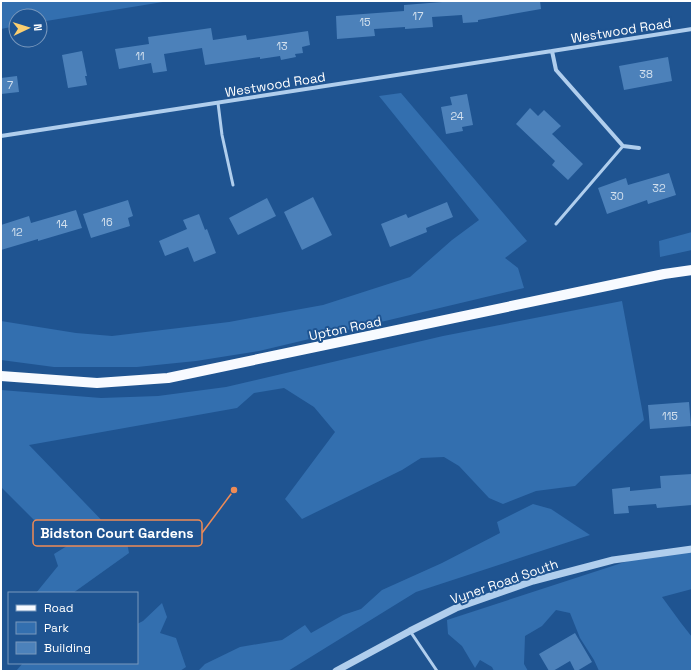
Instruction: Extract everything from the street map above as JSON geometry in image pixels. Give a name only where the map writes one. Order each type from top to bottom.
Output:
[{"type":"main road","name":"Upton Road","points":[[1,376],[96,383],[168,378],[664,274],[692,270]]},
{"type":"street","name":"Westwood Road","points":[[1,136],[552,52],[692,29]]},
{"type":"street","points":[[552,52],[556,70],[623,146],[639,148]]},
{"type":"street","name":"Vyner Road South","points":[[336,671],[456,608],[533,581],[613,560],[692,549]]},
{"type":"lane","points":[[218,103],[222,135],[233,185]]},
{"type":"lane","points":[[556,224],[623,146]]},
{"type":"lane","points":[[410,631],[438,671]]},
{"type":"green space","points":[[1,1],[169,1],[48,21],[48,8],[8,8],[8,28],[1,29]]},
{"type":"green space","points":[[401,93],[527,241],[505,258],[518,268],[524,288],[259,351],[196,361],[137,367],[54,367],[1,360],[1,321],[76,333],[112,336],[229,322],[323,305],[410,277],[452,240],[479,220],[379,96]]},
{"type":"green space","points":[[692,232],[692,250],[660,257],[659,241]]},
{"type":"green space","points":[[622,301],[644,420],[575,486],[536,491],[503,504],[489,498],[459,466],[444,457],[421,458],[402,470],[302,519],[285,499],[335,432],[314,407],[284,388],[254,393],[237,408],[29,445],[112,531],[72,535],[59,545],[1,487],[1,390],[101,398],[158,396],[226,387],[443,336]]},
{"type":"green space","points":[[533,504],[551,509],[590,535],[416,592],[288,671],[198,671],[205,664],[240,647],[282,640],[305,625],[311,633],[343,615],[361,609],[382,590],[442,563],[500,533],[497,522]]},
{"type":"green space","points":[[126,537],[129,553],[74,592],[37,592],[58,566],[54,554],[75,541]]},
{"type":"green space","points":[[692,549],[692,589],[662,597],[692,637],[692,671],[599,671],[580,638],[570,613],[556,610],[542,626],[525,636],[524,664],[528,671],[494,671],[492,667],[480,660],[475,668],[462,646],[448,634],[447,620],[637,558]]},
{"type":"green space","points":[[162,603],[167,617],[160,633],[176,638],[186,667],[180,671],[16,671],[22,664],[138,664],[138,624],[143,621]]},
{"type":"building","points":[[455,1],[540,1],[541,9],[478,20],[478,22],[463,23],[462,15],[432,17],[433,27],[374,29],[375,36],[337,39],[336,16],[404,11],[404,5]]},
{"type":"building","points":[[211,28],[213,40],[246,35],[247,40],[308,31],[310,45],[302,47],[303,53],[295,54],[296,57],[281,60],[280,56],[260,59],[260,57],[205,65],[202,48],[164,54],[167,71],[153,73],[151,63],[119,69],[115,49],[149,44],[148,37]]},
{"type":"building","points":[[82,51],[87,76],[85,76],[87,85],[68,88],[62,55]]},
{"type":"building","points":[[668,57],[672,81],[624,90],[619,66]]},
{"type":"building","points":[[17,76],[19,92],[1,94],[1,78]]},
{"type":"building","points":[[467,94],[473,125],[462,127],[463,131],[446,134],[441,107],[452,105],[450,97]]},
{"type":"building","points":[[530,108],[538,116],[544,110],[561,126],[552,134],[583,164],[568,180],[552,165],[555,161],[516,124]]},
{"type":"building","points":[[669,173],[676,195],[648,204],[647,200],[607,214],[598,188],[626,178],[628,185]]},
{"type":"building","points":[[313,197],[332,235],[302,250],[284,212]]},
{"type":"building","points":[[267,198],[276,216],[238,235],[229,218]]},
{"type":"building","points":[[128,200],[133,216],[128,218],[130,226],[91,238],[83,214]]},
{"type":"building","points":[[447,202],[453,217],[426,228],[427,232],[390,247],[381,224],[406,214],[408,218]]},
{"type":"building","points":[[76,210],[82,228],[1,250],[1,225],[29,216],[31,223]]},
{"type":"building","points":[[199,214],[205,230],[207,229],[216,253],[194,262],[188,247],[165,256],[159,241],[187,229],[183,220]]},
{"type":"building","points":[[689,402],[691,426],[650,429],[648,405]]},
{"type":"building","points":[[692,474],[692,505],[657,508],[656,504],[628,506],[629,513],[614,514],[612,489],[630,487],[630,491],[661,488],[660,476]]},
{"type":"building","points":[[575,633],[592,662],[577,671],[575,671],[570,661],[553,671],[549,671],[539,654]]},
{"type":"place","name":"Bidston Court Gardens","points":[[234,490]]}]
